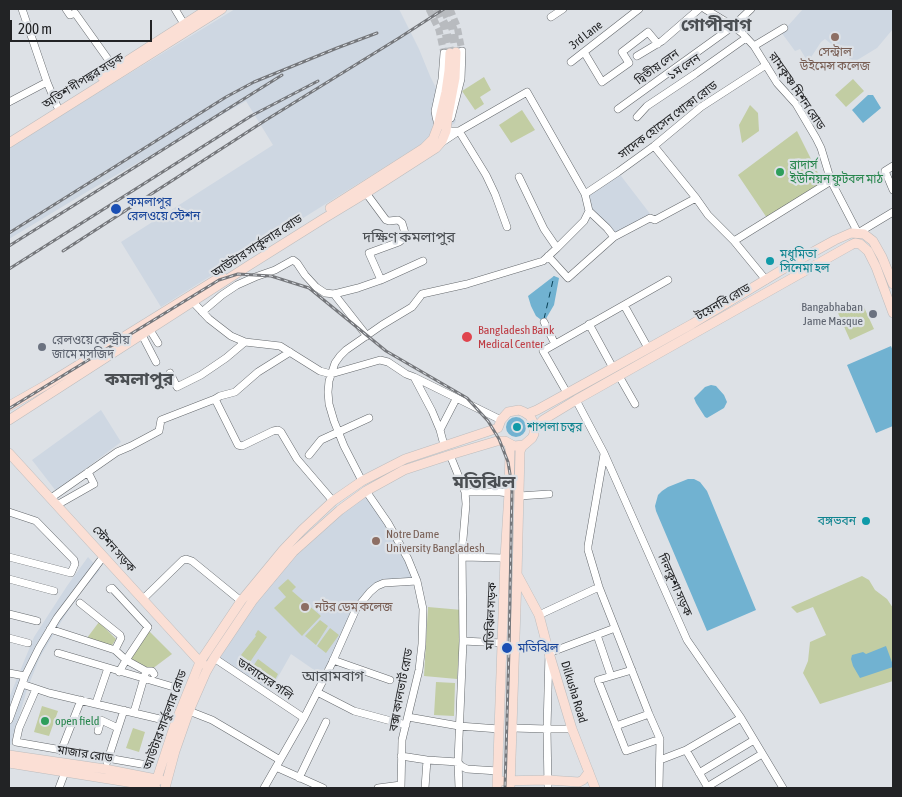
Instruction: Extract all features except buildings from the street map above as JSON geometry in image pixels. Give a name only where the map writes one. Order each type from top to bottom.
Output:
[{"type":"main road","name":"অতিশ দীপঙ্কর সড়ক","points":[[9,136],[184,24],[194,22],[208,9]]},
{"type":"main road","name":"অতিশ দীপঙ্কর সড়ক","points":[[9,143],[194,22],[222,9]]},
{"type":"main road","name":"আউটার সার্কুলার রোড","points":[[9,420],[307,228],[366,193],[441,143],[448,77],[453,52]]},
{"type":"main road","name":"আউটার সার্কুলার রোড","points":[[9,406],[178,304],[402,162],[428,145],[442,128]]},
{"type":"main road","name":"টয়েনবি রোড","points":[[530,412],[567,394],[692,324],[835,240],[846,234],[858,233]]},
{"type":"main road","points":[[858,233],[866,235],[874,243],[893,284]]},
{"type":"main road","name":"টয়েনবি রোড","points":[[537,426],[576,400],[855,243],[860,244],[868,251],[891,302],[893,313]]},
{"type":"main road","points":[[500,424],[508,412],[519,410],[530,412],[532,420],[537,426],[532,438],[523,445],[514,446],[507,443]]},
{"type":"main road","name":"আউটার সার্কুলার রোড","points":[[156,786],[175,724],[203,667],[241,601],[283,550],[333,501],[362,481],[405,459],[500,424]]},
{"type":"main road","name":"আউটার সার্কুলার রোড","points":[[166,785],[175,751],[190,711],[203,667],[214,658],[253,600],[293,552],[340,510],[366,491],[404,470],[492,442],[507,443]]},
{"type":"main road","name":"মতিঝিল সড়ক","points":[[497,784],[509,493],[510,449],[507,443]]},
{"type":"main road","name":"মতিঝিল সড়ক","points":[[510,784],[520,451],[523,445]]},
{"type":"main road","name":"স্টেশন সড়ক","points":[[9,453],[102,559],[203,667]]},
{"type":"main road","name":"স্টেশন সড়ক","points":[[9,462],[53,504]]},
{"type":"main road","name":"স্টেশন সড়ক","points":[[102,559],[143,599],[203,667]]},
{"type":"main road","name":"Dilkusha Road","points":[[517,576],[539,615],[572,729],[596,788]]},
{"type":"main road","name":"মাজার রোড","points":[[9,755],[105,770],[156,786]]},
{"type":"main road","name":"মাজার রোড","points":[[9,763],[156,786]]},
{"type":"main road","points":[[497,784],[579,782],[589,772]]},
{"type":"main road","points":[[156,786],[166,785]]},
{"type":"street","points":[[22,9],[57,106]]},
{"type":"street","points":[[66,9],[70,15],[74,13],[115,68]]},
{"type":"street","points":[[175,9],[184,24]]},
{"type":"street","points":[[552,17],[563,9]]},
{"type":"street","name":"3rd Lane","points":[[571,62],[639,9]]},
{"type":"street","points":[[637,56],[658,44],[699,9]]},
{"type":"street","name":"রামকৃষ্ণ মিশন রোড","points":[[705,9],[733,26],[754,46],[777,83],[796,104],[821,148],[831,181],[858,233]]},
{"type":"street","name":"দ্বিতীয় লেন","points":[[618,109],[733,26],[751,9]]},
{"type":"street","points":[[754,46],[784,28]]},
{"type":"street","points":[[584,52],[602,82],[629,63],[622,52],[648,32],[658,44]]},
{"type":"street","name":"১ম লেন","points":[[637,118],[647,106],[746,38]]},
{"type":"street","name":"সাদেক হোসেন খোকা রোড","points":[[585,194],[654,146],[701,107],[766,65]]},
{"type":"street","points":[[9,102],[47,82]]},
{"type":"street","points":[[441,143],[476,120],[527,92],[585,194],[589,211],[614,237]]},
{"type":"street","points":[[442,128],[459,131],[486,175],[507,227]]},
{"type":"street","points":[[654,146],[708,215],[766,280]]},
{"type":"street","points":[[893,166],[886,171],[893,190]]},
{"type":"street","points":[[519,177],[544,229],[557,248]]},
{"type":"street","points":[[734,242],[831,181]]},
{"type":"street","points":[[366,193],[386,220],[398,220],[402,223],[405,233],[403,239],[399,242],[369,253],[381,280]]},
{"type":"street","points":[[548,256],[568,278],[614,237],[650,218],[655,220],[696,198]]},
{"type":"street","points":[[843,204],[851,226],[846,234]]},
{"type":"street","points":[[362,481],[338,432],[329,404],[330,374],[340,356],[346,350],[412,307],[422,294],[467,284],[541,262],[584,221],[589,211]]},
{"type":"street","points":[[858,233],[893,212]]},
{"type":"street","points":[[202,312],[237,285],[275,270],[293,260],[316,287],[325,293],[334,294],[381,280],[423,261]]},
{"type":"street","points":[[567,394],[543,351],[668,280]]},
{"type":"street","points":[[334,294],[367,336]]},
{"type":"street","points":[[193,302],[221,329],[245,342],[280,346],[320,371],[330,374],[384,360],[406,374],[500,424]]},
{"type":"street","points":[[624,305],[648,348]]},
{"type":"street","points":[[544,322],[556,344]]},
{"type":"street","points":[[589,324],[613,368]]},
{"type":"street","points":[[146,333],[158,343]]},
{"type":"street","points":[[146,333],[156,362]]},
{"type":"street","points":[[170,373],[177,387],[201,375],[245,342]]},
{"type":"street","points":[[53,504],[88,472],[117,452],[158,431],[161,420],[220,396],[235,392],[258,372],[290,352]]},
{"type":"street","points":[[619,376],[635,404]]},
{"type":"street","points":[[414,377],[440,430],[444,445]]},
{"type":"street","points":[[215,399],[238,446],[278,430],[297,459],[333,501]]},
{"type":"street","points":[[440,430],[456,399]]},
{"type":"street","name":"দিলকুশা সড়ক","points":[[576,400],[604,453],[687,640],[740,718],[783,788]]},
{"type":"street","points":[[309,455],[321,440],[369,418]]},
{"type":"street","points":[[604,453],[588,546],[599,587],[660,739],[659,788]]},
{"type":"street","points":[[450,455],[464,492],[466,504],[462,557],[463,641],[458,762],[459,788]]},
{"type":"street","points":[[53,504],[94,484],[88,472]]},
{"type":"street","name":"বক্স কালভার্ট রোড","points":[[366,491],[388,523],[408,560],[417,581],[423,609],[422,644],[417,677],[402,740],[401,787]]},
{"type":"street","points":[[464,492],[509,493]]},
{"type":"street","points":[[520,496],[549,494]]},
{"type":"street","points":[[9,512],[36,521],[74,560],[75,564],[71,574],[9,557]]},
{"type":"street","points":[[462,557],[505,558]]},
{"type":"street","points":[[9,720],[25,676],[50,629],[102,559]]},
{"type":"street","points":[[143,599],[186,559],[192,561],[241,601]]},
{"type":"street","points":[[9,579],[54,591]]},
{"type":"street","points":[[266,788],[304,718],[356,609],[377,586],[384,583],[417,581]]},
{"type":"street","points":[[539,615],[599,587]]},
{"type":"street","points":[[110,589],[112,588],[148,627],[117,673]]},
{"type":"street","points":[[80,603],[120,635],[122,638],[115,650]]},
{"type":"street","points":[[9,614],[37,621]]},
{"type":"street","points":[[548,784],[549,653],[616,628]]},
{"type":"street","points":[[50,629],[115,650],[126,660],[146,671],[152,671],[153,680]]},
{"type":"street","points":[[597,635],[611,676]]},
{"type":"street","points":[[9,638],[28,643]]},
{"type":"street","points":[[463,641],[502,643]]},
{"type":"street","points":[[62,655],[80,662],[108,668],[131,677],[153,680],[172,688]]},
{"type":"street","name":"ডালাসের গলি","points":[[214,658],[304,718]]},
{"type":"street","points":[[333,660],[390,680]]},
{"type":"street","points":[[61,751],[84,701],[108,668]]},
{"type":"street","points":[[632,670],[598,680],[626,751],[660,739]]},
{"type":"street","points":[[142,714],[146,671]]},
{"type":"street","points":[[9,673],[25,676]]},
{"type":"street","points":[[22,684],[51,693],[61,698],[84,701],[164,720],[147,765],[16,742],[36,689]]},
{"type":"street","points":[[317,692],[354,711],[406,725]]},
{"type":"street","points":[[105,770],[124,710]]},
{"type":"street","points":[[190,711],[212,720],[280,760]]},
{"type":"street","points":[[616,726],[649,714]]},
{"type":"street","points":[[408,717],[459,726],[499,729]]},
{"type":"street","points":[[660,760],[686,750],[740,718]]},
{"type":"street","points":[[98,731],[101,720],[118,728]]},
{"type":"street","points":[[299,778],[326,722]]},
{"type":"street","points":[[513,728],[572,729]]},
{"type":"street","points":[[699,773],[754,740]]},
{"type":"street","points":[[686,750],[708,788],[762,754]]},
{"type":"street","points":[[401,756],[458,762],[467,769],[498,771]]},
{"type":"street","points":[[425,788],[427,760]]},
{"type":"street","points":[[276,767],[323,788]]},
{"type":"street","points":[[59,788],[65,772]]},
{"type":"street","points":[[378,788],[401,787]]},
{"type":"shaded area","points":[[235,9],[399,9],[441,98],[456,120],[455,123],[161,307],[121,242],[273,145],[246,101],[90,190],[9,239],[9,147]]},
{"type":"shaded area","name":"সেন্ট্রাল উইমেন্স কলেজ","points":[[803,9],[893,9],[893,29],[877,48],[854,62],[825,39],[808,62],[800,49],[795,51],[781,32]]},
{"type":"shaded area","points":[[618,172],[651,215],[613,235],[589,211],[585,194]]},
{"type":"shaded area","points":[[101,410],[121,442],[56,491],[32,460]]},
{"type":"shaded area","name":"নটর ডেম কলেজ","points":[[366,491],[388,523],[416,581],[384,583],[358,605],[329,662],[320,674],[291,654],[269,693],[217,658],[285,563]]},
{"type":"shaded area","points":[[88,557],[100,570],[79,594],[40,657],[27,689],[11,745],[9,745],[9,698],[34,637]]},
{"type":"green space","points":[[484,77],[491,90],[480,97],[484,104],[475,110],[462,91]]},
{"type":"green space","points":[[853,79],[864,91],[846,107],[835,95]]},
{"type":"green space","points":[[750,105],[758,113],[759,131],[742,143],[739,125]]},
{"type":"green space","points":[[522,110],[535,130],[511,143],[499,125]]},
{"type":"green space","name":"ব্রাদার্স ইউনিয়ন ফুটবল মাঠ","points":[[797,131],[823,183],[767,218],[738,175]]},
{"type":"green space","points":[[862,303],[874,329],[850,340],[838,313]]},
{"type":"green space","points":[[862,576],[869,580],[875,590],[887,599],[893,608],[893,681],[820,704],[803,673],[808,661],[810,642],[826,635],[813,607],[797,613],[791,607]]},
{"type":"green space","points":[[288,579],[296,587],[292,591],[321,616],[302,636],[274,608],[286,597],[278,588]]},
{"type":"green space","points":[[428,607],[462,610],[457,679],[424,676]]},
{"type":"green space","points":[[320,620],[328,626],[316,645],[305,636]]},
{"type":"green space","points":[[99,622],[116,639],[111,647],[87,638]]},
{"type":"green space","points":[[330,628],[339,635],[326,653],[317,646]]},
{"type":"green space","points":[[148,630],[172,654],[152,669],[130,661]]},
{"type":"green space","points":[[258,630],[267,637],[250,662],[241,655],[256,636]]},
{"type":"green space","points":[[258,659],[278,674],[273,684],[251,669]]},
{"type":"green space","points":[[436,682],[455,683],[454,716],[434,715]]},
{"type":"green space","name":"open field","points":[[42,706],[58,711],[49,736],[34,732]]},
{"type":"green space","name":"open field","points":[[133,728],[145,732],[139,752],[126,748]]},
{"type":"water","points":[[868,95],[873,95],[881,108],[863,123],[852,110]]},
{"type":"water","points":[[554,276],[559,278],[554,305],[544,322],[536,316],[528,296]]},
{"type":"water","points":[[891,346],[893,351],[893,426],[876,433],[847,365]]},
{"type":"water","points":[[716,386],[727,402],[724,408],[707,418],[694,398],[705,387]]},
{"type":"water","name":"শাপলা চত্বর","points":[[516,417],[523,420],[526,427],[523,434],[516,437],[509,434],[506,427],[509,420]]},
{"type":"water","points":[[688,479],[700,482],[707,491],[756,610],[707,631],[655,506],[658,495],[662,491]]},
{"type":"water","points":[[886,646],[893,667],[860,678],[853,666],[852,655],[863,652],[866,654]]},
{"type":"ferry route","points":[[544,319],[554,276]]},
{"type":"tunnel","points":[[429,9],[439,30],[444,53]]},
{"type":"tunnel","points":[[437,9],[445,26],[450,53]]},
{"type":"tunnel","points":[[444,9],[453,29],[456,52]]},
{"type":"tunnel","points":[[450,9],[457,26],[462,51]]},
{"type":"railway","points":[[63,251],[266,120],[444,9]]},
{"type":"railway","points":[[9,233],[226,97],[254,82],[377,33]]},
{"type":"railway","points":[[9,246],[282,75]]},
{"type":"railway","points":[[9,269],[251,116],[318,81]]},
{"type":"railway","points":[[10,408],[219,280],[238,274],[271,276],[309,288],[386,351],[467,398],[488,421],[499,439],[508,462],[512,486],[505,788]]},
{"type":"place","name":"সেন্ট্রাল উইমেন্স কলেজ","points":[[835,37]]},
{"type":"place","name":"ব্রাদার্স ইউনিয়ন ফুটবল মাঠ","points":[[780,172]]},
{"type":"place","name":"কমলাপুর রেলওয়ে স্টেশন","points":[[116,209]]},
{"type":"place","name":"মধুমিতা সিনেমা হল","points":[[770,261]]},
{"type":"place","name":"Bangabhaban Jame Masque","points":[[873,314]]},
{"type":"place","name":"Bangladesh Bank Medical Center","points":[[467,337]]},
{"type":"place","name":"রেলওয়ে কেন্দ্রীয় জামে মসজিদ","points":[[42,347]]},
{"type":"place","name":"শাপলা চত্বর","points":[[517,427]]},
{"type":"place","name":"বঙ্গভবন","points":[[866,521]]},
{"type":"place","name":"Notre Dame University Bangladesh","points":[[376,541]]},
{"type":"place","name":"নটর ডেম কলেজ","points":[[305,607]]},
{"type":"place","name":"মতিঝিল","points":[[507,648]]},
{"type":"place","name":"open field","points":[[45,721]]},
{"type":"district","name":"গোপীবাগ","points":[[716,25]]},
{"type":"district","name":"দক্ষিণ কমলাপুর","points":[[409,237]]},
{"type":"district","name":"কমলাপুর","points":[[139,379]]},
{"type":"district","name":"মতিঝিল","points":[[484,482]]},
{"type":"district","name":"আরামবাগ","points":[[333,676]]}]
